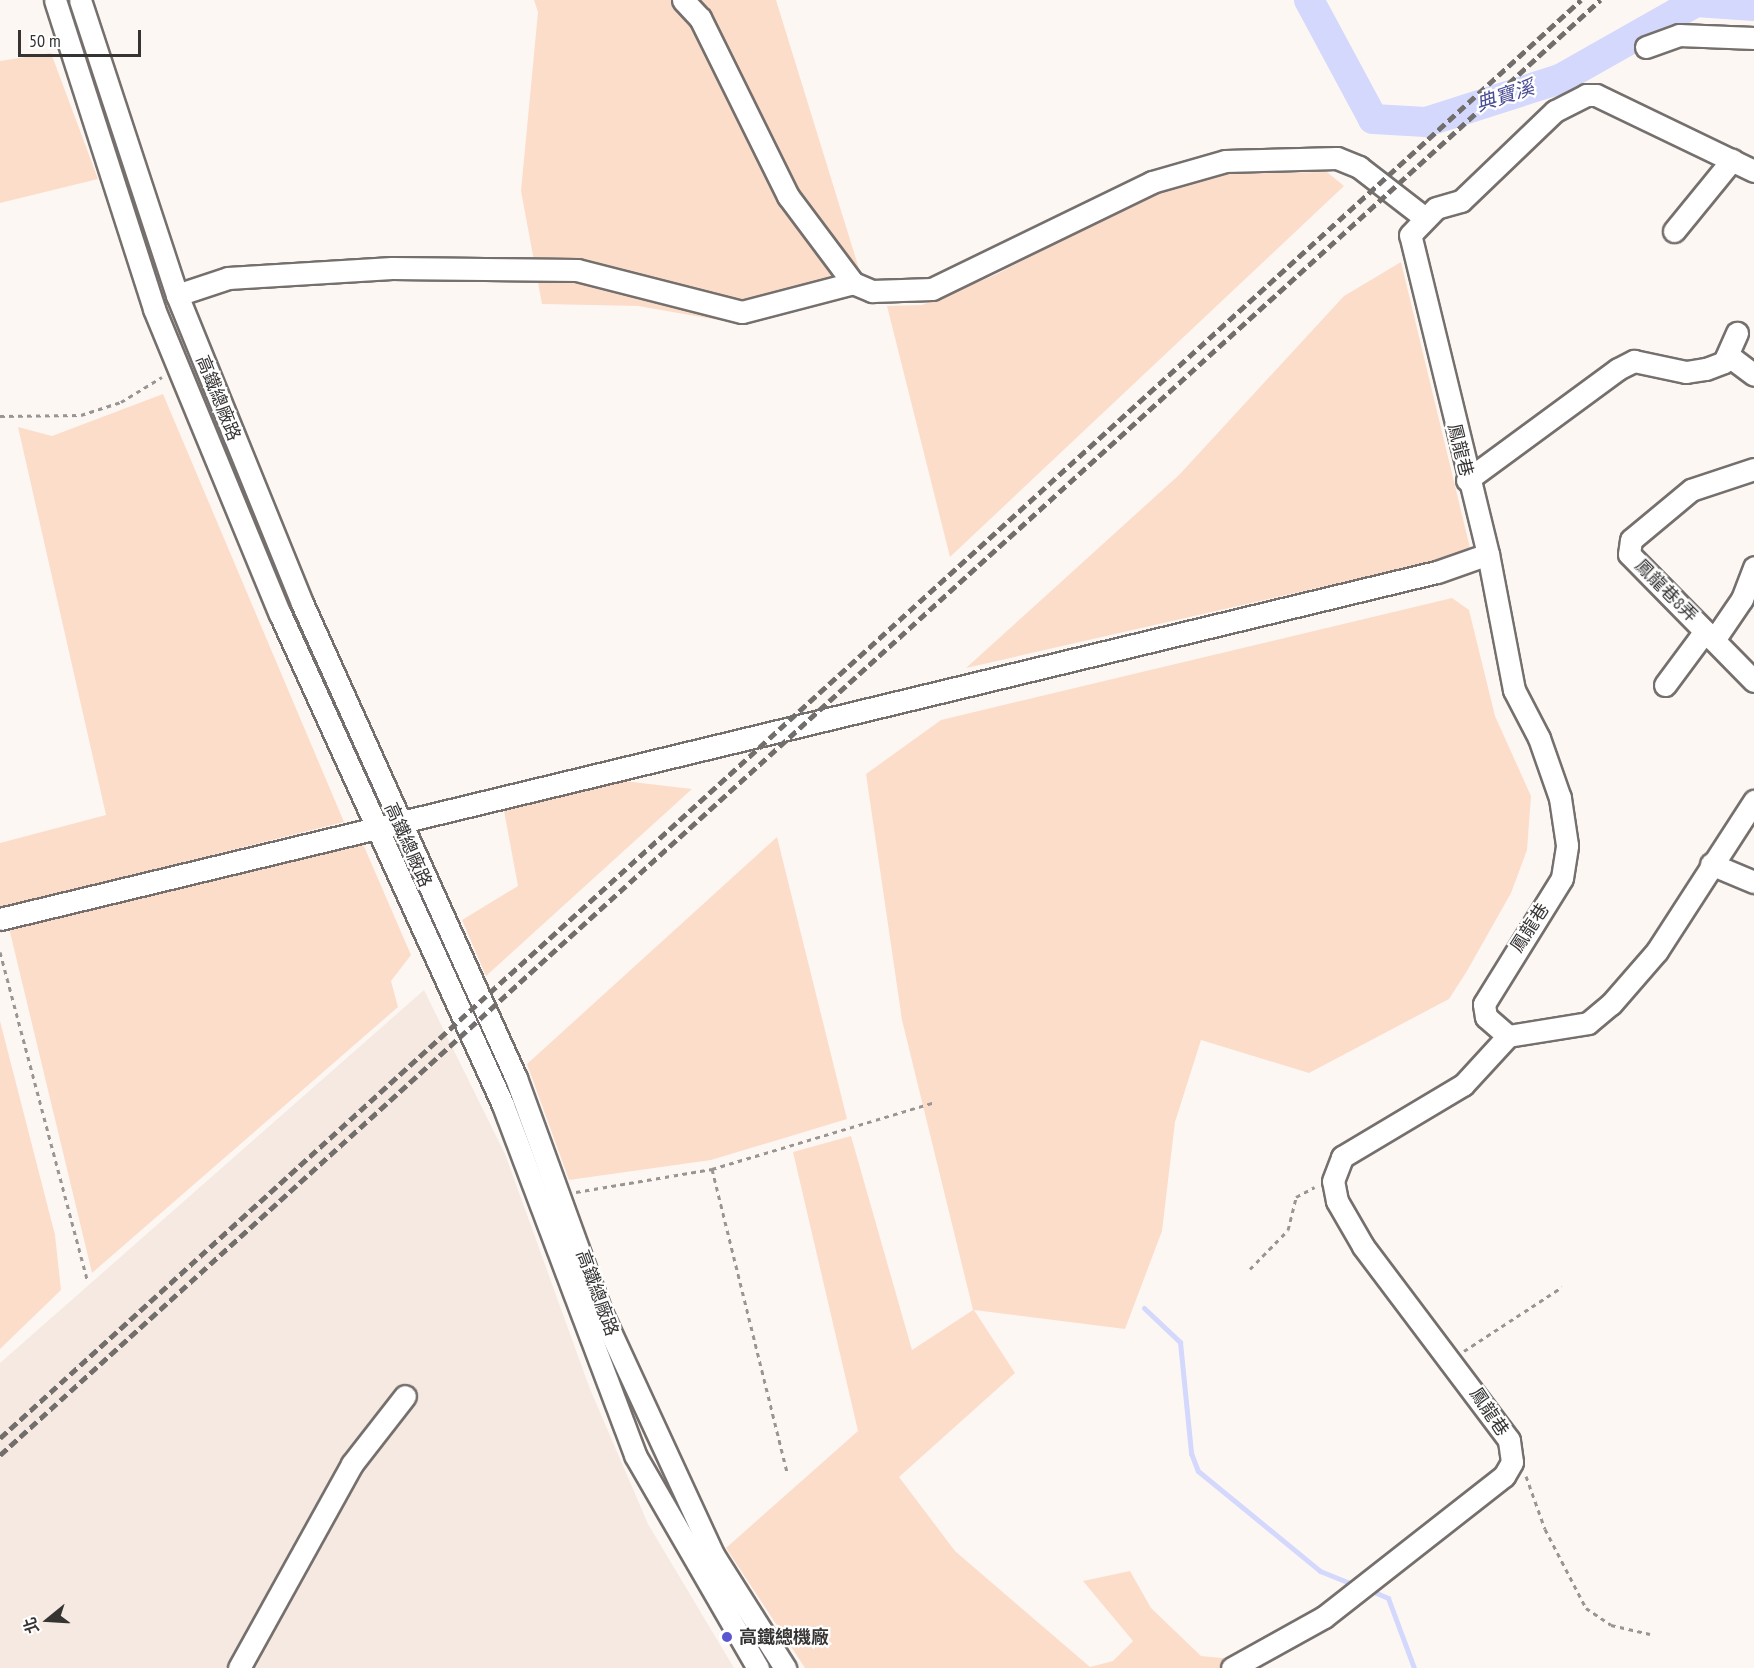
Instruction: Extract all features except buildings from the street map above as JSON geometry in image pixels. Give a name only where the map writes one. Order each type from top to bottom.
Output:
[{"type":"street","name":"高鐵總廠路","points":[[55,0],[154,309],[175,353],[280,614],[503,1105],[635,1455],[758,1668]]},
{"type":"street","name":"高鐵總廠路","points":[[80,0],[177,295],[398,824],[516,1078],[562,1194],[602,1314],[659,1446],[714,1556],[785,1668]]},
{"type":"street","points":[[683,0],[700,18],[788,196],[853,283]]},
{"type":"street","points":[[1646,47],[1679,35],[1754,39]]},
{"type":"street","points":[[177,295],[252,277],[392,268],[578,270],[742,312],[853,283],[891,294],[932,289],[1152,182],[1225,161],[1337,158],[1359,167],[1425,218],[1436,208],[1461,201],[1555,111],[1586,95],[1596,94],[1754,171]]},
{"type":"street","points":[[1674,231],[1732,160]]},
{"type":"street","name":"鳳龍巷","points":[[1425,218],[1410,234],[1467,480],[1488,554],[1514,690],[1546,758],[1567,845],[1562,878],[1484,1004],[1486,1017],[1508,1036]]},
{"type":"street","points":[[1729,356],[1737,333]]},
{"type":"street","points":[[1467,480],[1618,369],[1634,361],[1686,372],[1729,356]]},
{"type":"street","points":[[1729,356],[1754,375]]},
{"type":"street","name":"鳳龍巷8弄","points":[[1754,469],[1691,490],[1631,540],[1629,554],[1646,576],[1710,635],[1754,681]]},
{"type":"street","points":[[0,919],[1437,572],[1488,554]]},
{"type":"street","name":"鳳龍巷8弄","points":[[1710,635],[1742,599],[1754,567]]},
{"type":"street","points":[[1665,685],[1710,635]]},
{"type":"street","points":[[1334,1176],[1342,1157],[1463,1085],[1508,1036],[1588,1023],[1611,1004],[1657,951],[1711,864],[1754,801]]},
{"type":"street","points":[[1711,864],[1754,882]]},
{"type":"street","name":"鳳龍巷","points":[[1334,1176],[1336,1201],[1362,1246],[1452,1359],[1509,1440],[1512,1462]]},
{"type":"street","points":[[239,1668],[352,1464],[405,1396]]},
{"type":"street","points":[[1232,1668],[1324,1617],[1504,1476],[1512,1462]]},
{"type":"path","points":[[0,416],[43,420],[108,407],[163,377],[175,353]]},
{"type":"path","points":[[0,952],[87,1279]]},
{"type":"path","points":[[562,1194],[712,1169],[932,1103]]},
{"type":"path","points":[[712,1169],[787,1471]]},
{"type":"path","points":[[1250,1269],[1288,1230],[1296,1197],[1334,1176]]},
{"type":"path","points":[[1452,1359],[1562,1287]]},
{"type":"path","points":[[1512,1462],[1532,1486],[1545,1529],[1586,1608],[1611,1625],[1650,1634]]},
{"type":"shaded area","points":[[534,0],[776,0],[860,272],[745,305],[724,321],[638,306],[542,304],[521,191],[538,12]]},
{"type":"shaded area","points":[[51,53],[98,179],[0,203],[0,61]]},
{"type":"shaded area","points":[[1327,172],[1344,186],[950,557],[887,306],[922,305],[995,275],[1154,192],[1213,174]]},
{"type":"shaded area","points":[[1401,262],[1470,548],[1431,562],[966,668],[1179,475],[1344,296]]},
{"type":"shaded area","points":[[163,394],[344,822],[0,908],[0,843],[106,815],[18,427],[52,436]]},
{"type":"shaded area","points":[[1452,598],[1469,610],[1495,716],[1531,796],[1527,850],[1511,893],[1467,971],[1449,999],[1309,1073],[1201,1040],[1175,1122],[1162,1231],[1125,1329],[974,1310],[1015,1373],[899,1477],[955,1551],[1090,1667],[1113,1661],[1133,1641],[1083,1581],[1130,1571],[1151,1608],[1201,1656],[1232,1659],[1223,1668],[805,1668],[726,1548],[858,1431],[793,1152],[851,1136],[912,1350],[973,1310],[902,1020],[866,774],[941,720]]},
{"type":"shaded area","points":[[624,781],[692,789],[486,976],[462,920],[518,886],[504,811]]},
{"type":"shaded area","points":[[777,837],[847,1119],[711,1160],[569,1180],[527,1064]]},
{"type":"shaded area","points":[[363,844],[411,955],[391,981],[398,1007],[92,1273],[9,928]]},
{"type":"shaded area","points":[[424,990],[505,1154],[590,1389],[648,1524],[734,1668],[0,1668],[0,1363]]},
{"type":"shaded area","points":[[0,1021],[55,1235],[61,1290],[0,1349]]},
{"type":"waterway","name":"典寶溪","points":[[1309,0],[1373,119],[1426,122],[1560,79],[1696,2],[1754,6]]},
{"type":"waterway","points":[[1144,1308],[1180,1342],[1191,1453],[1198,1471],[1320,1571],[1355,1585]]},
{"type":"waterway","points":[[1367,1589],[1388,1598],[1414,1668]]},
{"type":"railway","points":[[0,1438],[1581,0]]},
{"type":"railway","points":[[0,1455],[1600,0]]},
{"type":"place","name":"高鐵總機廠","points":[[727,1637]]}]
